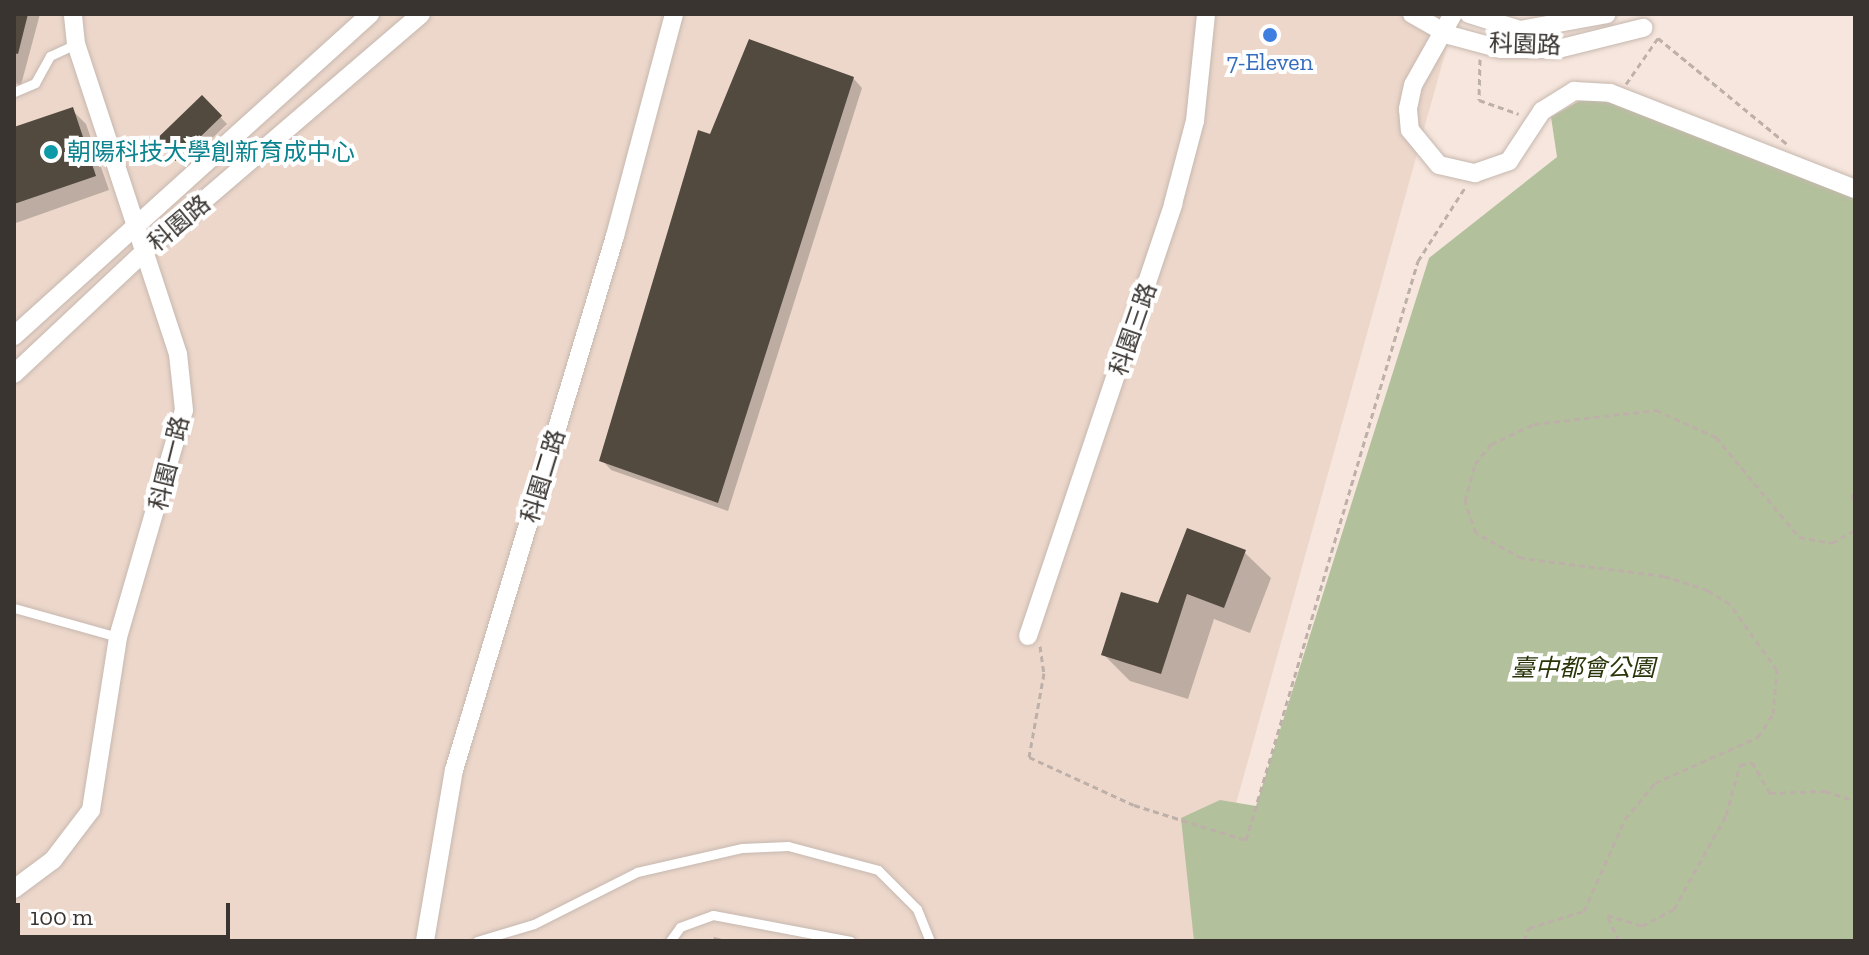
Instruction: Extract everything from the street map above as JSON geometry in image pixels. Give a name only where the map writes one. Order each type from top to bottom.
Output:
[{"type":"street","name":"科園一路","points":[[14,889],[53,860],[91,810],[118,637],[184,410],[178,354],[76,44],[73,14]]},
{"type":"street","name":"科園路","points":[[14,336],[139,228],[370,14]]},
{"type":"street","name":"科園路","points":[[14,374],[146,250],[421,14]]},
{"type":"street","name":"科園二路","points":[[425,941],[454,770],[620,222],[674,14]]},
{"type":"street","name":"科園三路","points":[[1028,636],[1173,204],[1195,121],[1206,14]]},
{"type":"street","name":"科園路","points":[[1412,14],[1445,33],[1483,44],[1558,49],[1646,27]]},
{"type":"street","points":[[1453,14],[1413,85],[1410,130],[1439,165],[1475,173],[1509,161],[1542,111],[1574,91],[1610,93],[1855,189]]},
{"type":"street","name":"科園路","points":[[1469,14],[1520,30],[1607,14]]},
{"type":"lane","points":[[14,92],[35,83],[50,56],[76,44]]},
{"type":"lane","points":[[14,608],[118,637]]},
{"type":"lane","points":[[477,941],[534,924],[637,872],[742,848],[788,846],[878,870],[917,909],[930,941]]},
{"type":"lane","points":[[670,941],[687,922],[713,915],[851,941]]},
{"type":"path","points":[[1610,93],[1625,86],[1646,27],[1793,149]]},
{"type":"path","points":[[1483,44],[1479,100],[1513,115],[1542,111]]},
{"type":"path","points":[[1028,636],[1046,652],[1029,757],[1134,805],[1246,840],[1418,261],[1475,173]]},
{"type":"path","points":[[1524,941],[1529,928],[1584,911],[1625,819],[1655,783],[1758,737],[1773,714],[1777,670],[1730,604],[1708,590],[1664,576],[1522,558],[1476,533],[1465,501],[1475,464],[1491,444],[1534,424],[1656,410],[1716,437],[1799,537],[1832,543],[1855,530]]},
{"type":"path","points":[[1852,494],[1855,508]]},
{"type":"path","points":[[1619,941],[1607,915],[1642,926],[1674,909],[1726,815],[1740,765],[1752,762],[1770,793],[1825,791],[1855,801]]},
{"type":"shaded area","points":[[14,14],[1456,14],[1234,811],[1215,941],[14,941]]},
{"type":"green space","name":"臺中都會公園","points":[[1579,101],[1605,101],[1855,198],[1855,941],[1194,941],[1181,818],[1220,800],[1256,806],[1429,258],[1557,157],[1551,117]]},
{"type":"building","points":[[14,14],[28,14],[18,54],[14,53]]},
{"type":"building","points":[[749,39],[854,77],[718,503],[599,461],[698,130],[710,134]]},
{"type":"building","points":[[202,95],[222,116],[175,161],[155,140]]},
{"type":"building","name":"朝陽科技大學創新育成中心","points":[[73,107],[96,176],[14,204],[14,127]]},
{"type":"building","points":[[1187,528],[1246,550],[1224,608],[1187,594],[1161,674],[1101,655],[1121,592],[1158,603]]},
{"type":"place","name":"7-Eleven","points":[[1270,35]]},
{"type":"place","name":"朝陽科技大學創新育成中心","points":[[51,152]]}]
